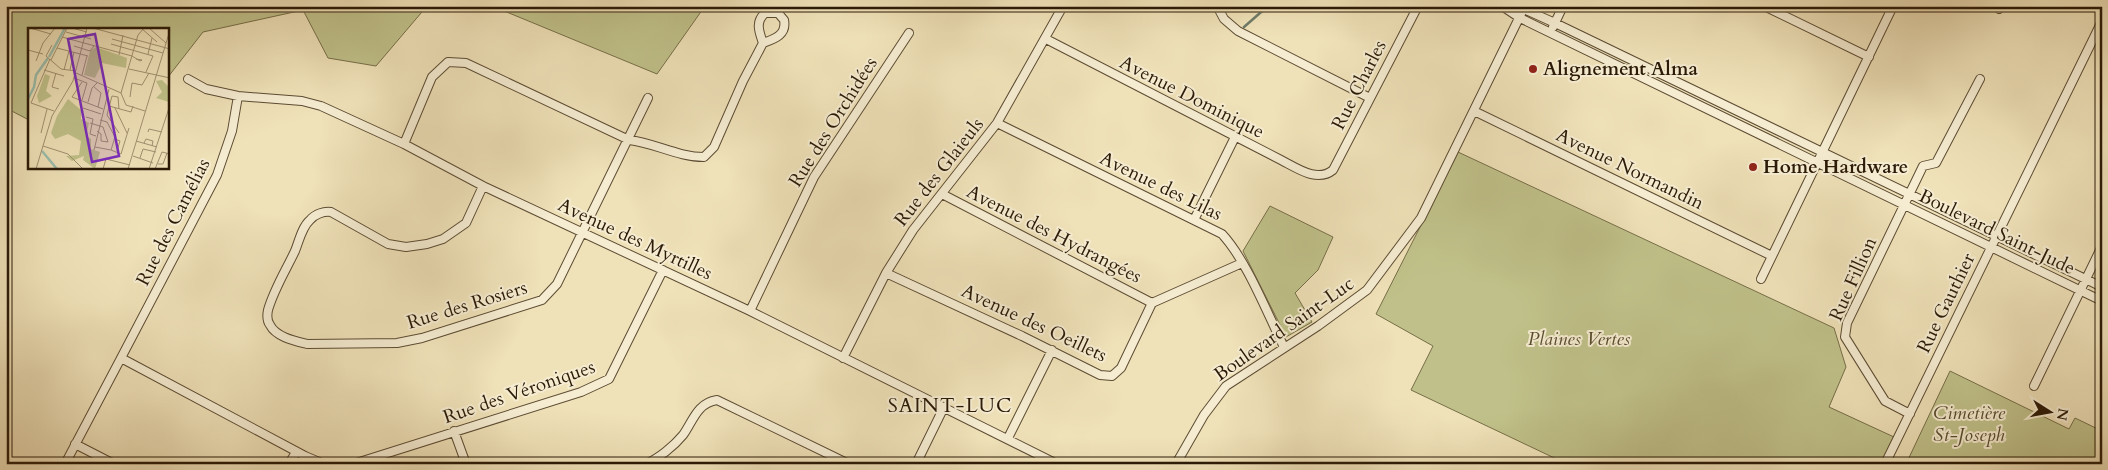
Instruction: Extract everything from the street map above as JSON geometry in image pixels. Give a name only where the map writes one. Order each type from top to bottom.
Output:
[{"type":"street","name":"Rue des Glaieuls","points":[[843,358],[886,273],[913,230],[997,123],[1046,40],[1063,6]]},
{"type":"street","points":[[1217,6],[1224,19],[1238,31],[1370,98]]},
{"type":"street","name":"Rue Charles","points":[[1326,176],[1333,170],[1418,6]]},
{"type":"street","name":"Boulevard Saint-Jude","points":[[1502,6],[1520,18],[1818,161],[2102,301]]},
{"type":"street","points":[[1550,32],[1562,6]]},
{"type":"street","points":[[1764,6],[1869,57]]},
{"type":"street","points":[[1761,279],[1893,6]]},
{"type":"street","name":"Boulevard Saint-Jude","points":[[1521,8],[2102,287]]},
{"type":"street","name":"Boulevard Saint-Luc","points":[[1176,464],[1204,415],[1226,386],[1318,326],[1367,290],[1421,218],[1520,18],[1521,8]]},
{"type":"street","name":"Rue Gauthier","points":[[1885,464],[2102,21]]},
{"type":"street","name":"Rue des Orchidées","points":[[750,311],[814,177],[909,33]]},
{"type":"street","name":"Avenue Dominique","points":[[1046,40],[1315,176],[1326,176]]},
{"type":"street","points":[[404,144],[432,77],[448,62],[466,63],[629,140],[645,142],[690,157],[704,157],[714,147],[743,81],[763,42]]},
{"type":"street","name":"Avenue des Myrtilles","points":[[188,79],[206,89],[238,96],[302,101],[321,106],[404,144],[483,186],[750,311],[1057,464]]},
{"type":"street","name":"Rue Fillion","points":[[1910,414],[1885,401],[1845,337],[1847,324],[1923,166],[1936,163],[1980,79]]},
{"type":"street","name":"Rue des Camélias","points":[[121,358],[217,175],[232,131],[238,96]]},
{"type":"street","name":"Rue des Rosiers","points":[[483,186],[466,223],[443,239],[427,244],[406,247],[388,244],[331,212],[325,211],[316,215],[309,220],[301,234],[274,292],[267,313],[269,324],[274,330],[286,337],[306,344],[397,343],[422,338],[542,300],[556,284],[629,140],[648,98]]},
{"type":"street","name":"Avenue Normandin","points":[[1474,111],[1772,256]]},
{"type":"street","name":"Avenue des Lilas","points":[[997,123],[1222,234],[1232,245],[1242,263],[1284,347]]},
{"type":"street","points":[[1194,220],[1235,137]]},
{"type":"street","name":"Avenue des Hydrangées","points":[[942,194],[1152,302]]},
{"type":"street","points":[[2034,386],[2102,246]]},
{"type":"street","points":[[1152,302],[1242,263]]},
{"type":"street","name":"Rue des Véroniques","points":[[353,464],[581,392],[609,379],[663,270]]},
{"type":"street","name":"Avenue des Oeillets","points":[[886,273],[1052,350],[1100,375],[1112,376],[1121,368],[1152,302]]},
{"type":"street","points":[[1008,438],[1052,350]]},
{"type":"street","points":[[64,464],[121,358],[296,452],[324,464]]},
{"type":"street","points":[[646,464],[675,444],[703,406],[717,400],[849,464]]},
{"type":"street","points":[[916,464],[944,407]]},
{"type":"street","points":[[454,432],[466,464]]},
{"type":"street","points":[[75,444],[114,464]]},
{"type":"street","points":[[289,464],[296,452]]},
{"type":"green space","points":[[6,6],[427,6],[376,66],[328,58],[303,10],[203,32],[169,76],[169,28],[28,28],[28,119],[6,108]]},
{"type":"green space","points":[[492,6],[705,6],[657,74]]},
{"type":"green space","name":"Plaines Vertes","points":[[1458,152],[1834,328],[1846,367],[1829,407],[1894,437],[1881,464],[1567,464],[1411,390],[1433,346],[1376,314]]},
{"type":"green space","points":[[1270,206],[1333,237],[1318,270],[1295,293],[1312,322],[1286,337],[1243,251]]},
{"type":"green space","name":"Cimetière St-Joseph","points":[[1950,371],[2069,429],[2075,418],[2102,431],[2102,464],[1906,464]]},
{"type":"waterway","points":[[1244,27],[1268,6]]},
{"type":"place","name":"Alignement Alma","points":[[1533,69]]},
{"type":"place","name":"Home Hardware","points":[[1753,167]]},
{"type":"district","name":"SAINT-LUC","points":[[950,405]]}]
